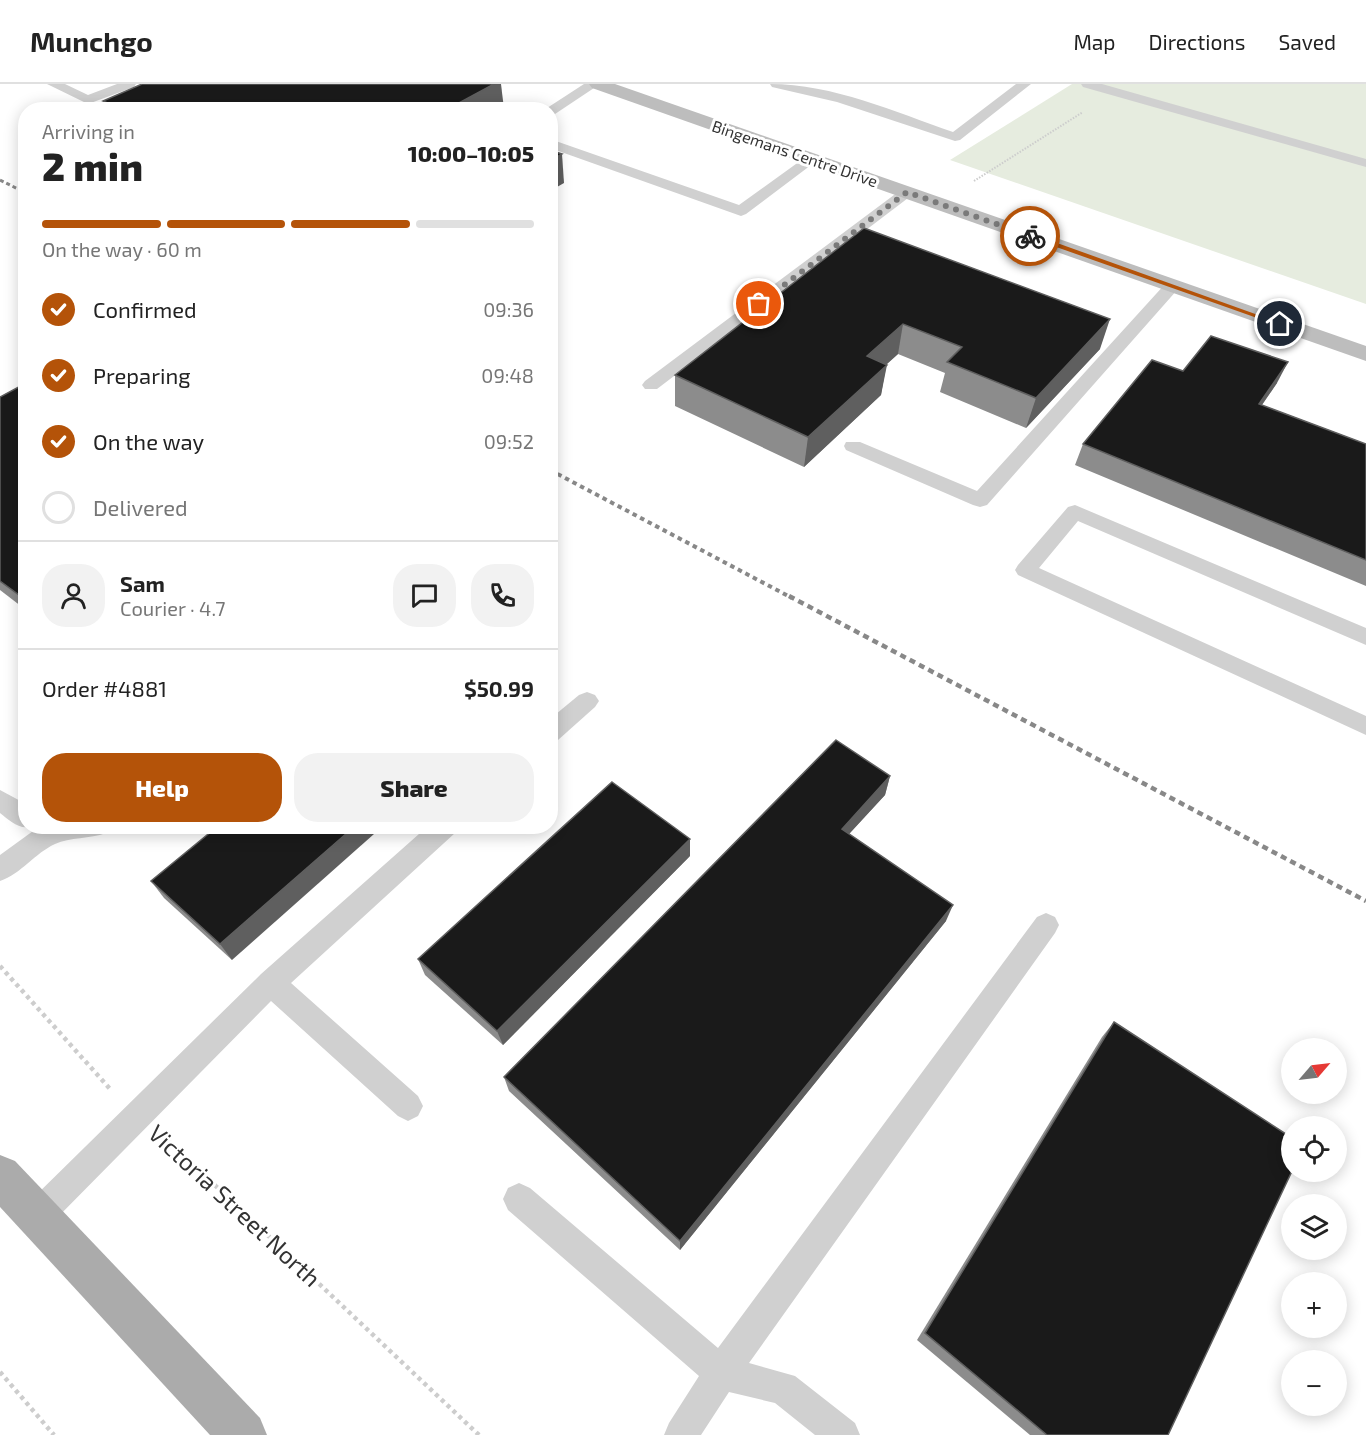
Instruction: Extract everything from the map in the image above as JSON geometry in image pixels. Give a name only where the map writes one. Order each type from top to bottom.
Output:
[{"type":"main road","name":"Bingemans Centre Drive","points":[[598,84],[1366,354]]},
{"type":"main road","points":[[0,1176],[243,1435]]},
{"type":"lane","points":[[54,84],[88,100],[129,84]]},
{"type":"lane","points":[[558,106],[593,84]]},
{"type":"lane","points":[[777,84],[841,99],[955,137],[1024,84]]},
{"type":"lane","points":[[1088,84],[1366,163]]},
{"type":"lane","points":[[558,146],[741,211],[812,159]]},
{"type":"lane","points":[[651,385],[907,192]]},
{"type":"lane","points":[[848,236],[870,244]]},
{"type":"lane","points":[[854,446],[980,500],[1121,335],[1172,286]]},
{"type":"lane","points":[[1366,637],[1075,512],[1025,570],[1366,726]]},
{"type":"lane","points":[[558,726],[587,701]]},
{"type":"lane","points":[[0,800],[18,812]]},
{"type":"lane","points":[[0,870],[39,834]]},
{"type":"lane","points":[[37,1216],[271,983],[437,834]]},
{"type":"lane","points":[[681,1435],[721,1373],[1046,925]]},
{"type":"lane","points":[[271,983],[408,1106]]},
{"type":"lane","points":[[519,1199],[721,1373],[783,1388],[843,1435]]},
{"type":"path","points":[[974,181],[1115,92]]},
{"type":"path","name":"Victoria Street North","points":[[0,966],[102,1081],[479,1435]]},
{"type":"path","points":[[0,1372],[54,1435]]},
{"type":"shaded area","points":[[1072,84],[1366,84],[1366,304],[950,160]]},
{"type":"building","points":[[142,84],[494,84],[461,102],[103,101]]},
{"type":"building","points":[[864,228],[1110,319],[1036,398],[947,362],[962,347],[903,324],[867,356],[887,365],[808,437],[675,375]]},
{"type":"building","points":[[1211,336],[1288,362],[1259,404],[1366,444],[1366,560],[1083,444],[1152,360],[1183,371]]},
{"type":"building","points":[[18,387],[18,594],[0,581],[0,397]]},
{"type":"building","points":[[836,740],[890,776],[842,829],[953,905],[680,1241],[504,1077]]},
{"type":"building","points":[[612,782],[690,839],[497,1031],[418,959],[555,834],[558,834],[558,831]]},
{"type":"building","points":[[208,834],[346,834],[220,944],[151,881]]},
{"type":"building","points":[[1114,1022],[1281,1131],[1281,1182],[1287,1182],[1168,1435],[1047,1435],[925,1333]]},
{"type":"railway","points":[[0,180],[18,189]]},
{"type":"railway","points":[[558,474],[792,598]]},
{"type":"railway","points":[[789,596],[1366,901]]},
{"type":"way so far","points":[[759,304],[907,192],[1030,236]]},
{"type":"route","points":[[1030,236],[1280,324]]}]
